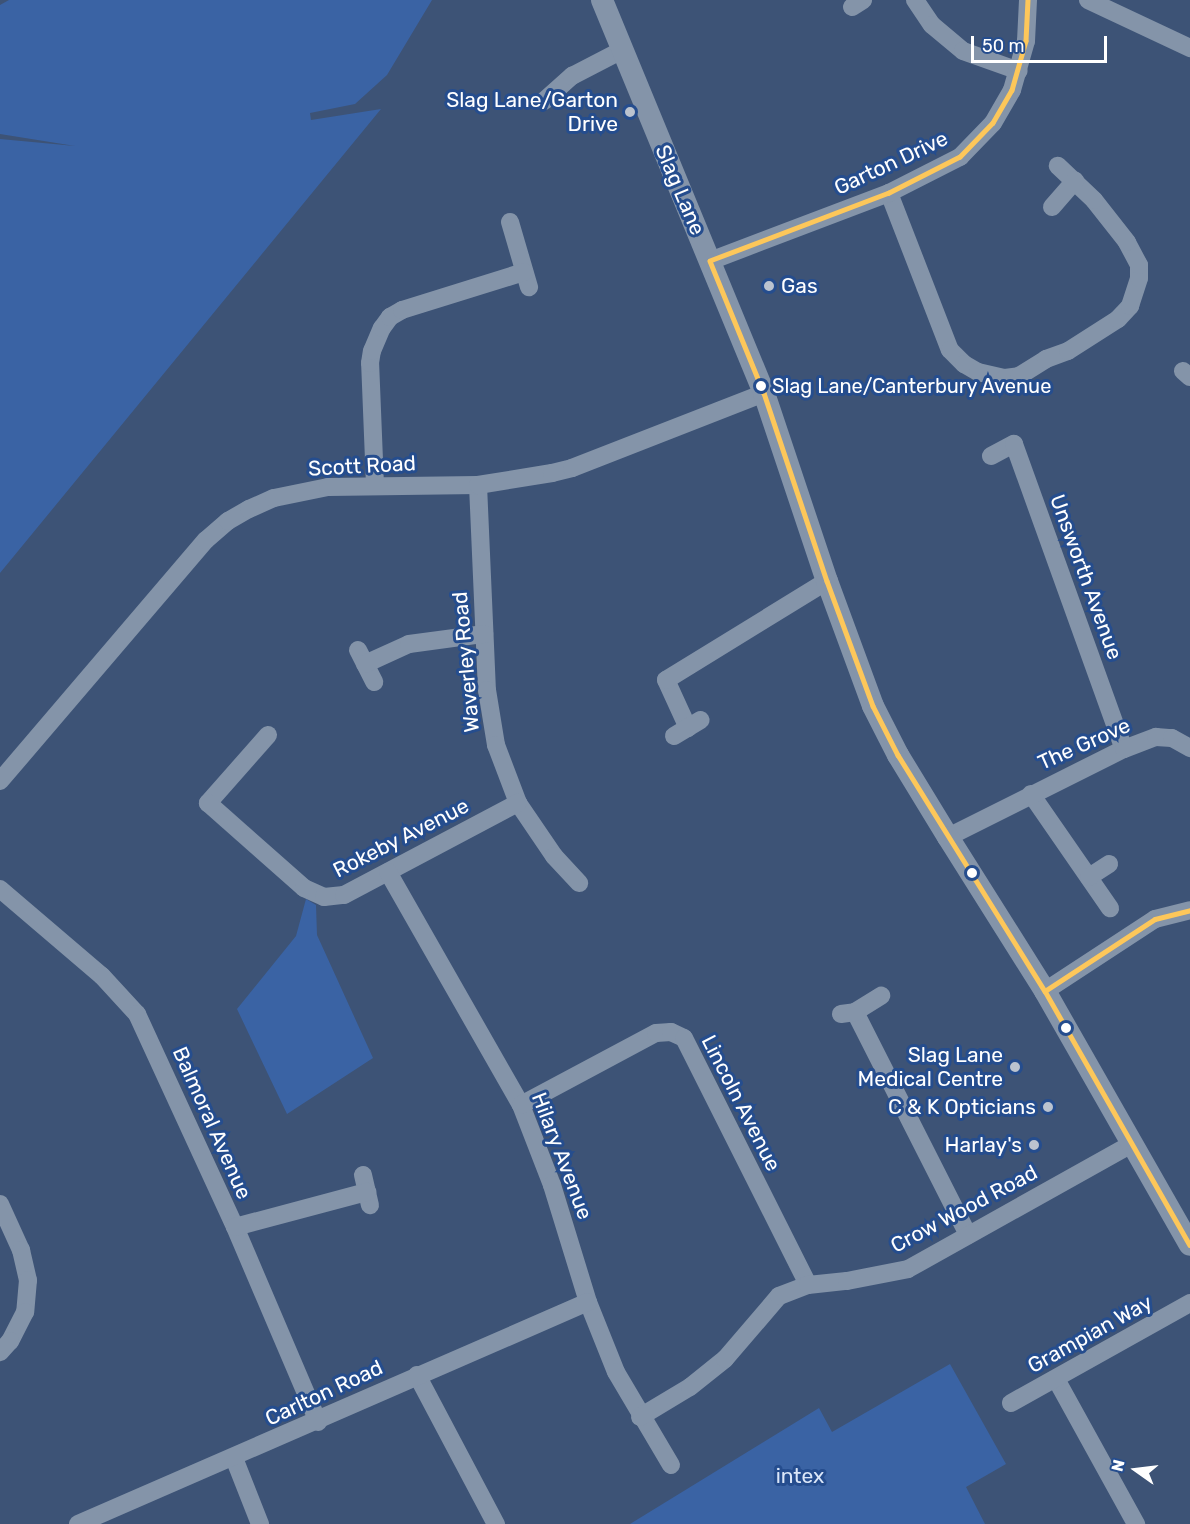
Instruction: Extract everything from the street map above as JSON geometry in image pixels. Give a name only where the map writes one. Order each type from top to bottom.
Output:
[{"type":"street","name":"Slag Lane","points":[[602,0],[764,393],[826,582],[873,706],[948,837],[1045,991],[1190,1245]]},
{"type":"street","points":[[915,0],[932,25],[963,51],[1020,71]]},
{"type":"street","name":"Garton Drive","points":[[710,261],[889,193],[960,157],[978,141],[1004,106],[1020,71],[1026,41],[1028,0]]},
{"type":"street","points":[[1088,0],[1190,48]]},
{"type":"street","points":[[544,102],[572,76],[622,50]]},
{"type":"street","points":[[889,193],[950,350],[964,364],[978,372],[1005,378],[1019,376],[1118,319],[1136,292],[1139,265],[1134,252],[1094,200],[1058,166]]},
{"type":"street","points":[[1052,207],[1075,182]]},
{"type":"street","points":[[375,485],[370,363],[372,351],[382,328],[390,317],[402,310],[527,280],[510,222]]},
{"type":"street","name":"Scott Road","points":[[0,781],[216,529],[249,509],[274,498],[328,487],[478,485],[572,468],[764,393]]},
{"type":"street","name":"Unsworth Avenue","points":[[991,456],[1014,444],[1124,749]]},
{"type":"street","name":"Waverley Road","points":[[478,485],[489,717],[496,745],[518,803],[554,856],[579,883]]},
{"type":"street","points":[[688,728],[666,680],[826,582]]},
{"type":"street","points":[[374,682],[362,657],[409,644],[484,634]]},
{"type":"street","name":"Rokeby Avenue","points":[[268,735],[208,803],[316,894],[324,897],[344,895],[518,803]]},
{"type":"street","name":"The Grove","points":[[948,837],[1124,749],[1156,737],[1172,738],[1190,748]]},
{"type":"street","name":"The Grove","points":[[1031,794],[1110,908]]},
{"type":"street","points":[[1089,877],[1109,864]]},
{"type":"street","name":"Hilary Avenue","points":[[388,872],[521,1104],[552,1185],[588,1302],[616,1372],[640,1417],[672,1466]]},
{"type":"street","name":"Balmoral Avenue","points":[[0,889],[102,976],[137,1014],[235,1227],[318,1422]]},
{"type":"street","points":[[1045,991],[1155,919],[1190,910]]},
{"type":"street","points":[[882,996],[848,1013],[968,1235]]},
{"type":"street","name":"Lincoln Avenue","points":[[521,1104],[657,1033],[671,1032],[684,1038],[808,1285]]},
{"type":"street","name":"Crow Wood Road","points":[[640,1417],[690,1387],[725,1359],[779,1296],[808,1285],[847,1281],[908,1269],[1132,1143]]},
{"type":"street","points":[[235,1227],[367,1191]]},
{"type":"street","points":[[0,1204],[21,1250],[28,1280],[25,1312],[10,1341],[0,1352]]},
{"type":"street","name":"Carlton Road","points":[[78,1524],[318,1422],[417,1375],[588,1302]]},
{"type":"street","name":"Grampian Way","points":[[1011,1403],[1190,1303]]},
{"type":"street","points":[[417,1375],[496,1524]]},
{"type":"street","points":[[1056,1379],[1137,1524]]},
{"type":"street","points":[[234,1458],[260,1524]]},
{"type":"green space","points":[[9,0],[432,0],[387,75],[355,104],[310,113],[311,120],[381,109],[0,573],[0,139],[75,146],[0,134],[0,5]]},
{"type":"green space","points":[[306,899],[316,905],[317,935],[373,1058],[287,1114],[237,1009],[296,936]]},
{"type":"green space","name":"intex","points":[[950,1364],[1006,1464],[966,1487],[985,1524],[630,1524],[819,1408],[832,1432]]},
{"type":"transit line","points":[[1028,0],[1026,41],[1012,90],[993,123],[960,157],[889,193],[710,261],[764,393],[827,581],[873,706],[898,755],[1045,991],[1190,1245]]},
{"type":"transit line","points":[[1045,991],[1155,919],[1190,910]]},
{"type":"place","name":"Slag Lane/Garton Drive","points":[[630,112]]},
{"type":"place","name":"Gas","points":[[769,286]]},
{"type":"place","name":"Slag Lane/Canterbury Avenue","points":[[761,386]]},
{"type":"place","name":"Slag Lane Medical Centre","points":[[1015,1067]]},
{"type":"place","name":"C & K Opticians","points":[[1048,1107]]},
{"type":"place","name":"Harlay's","points":[[1034,1145]]}]
